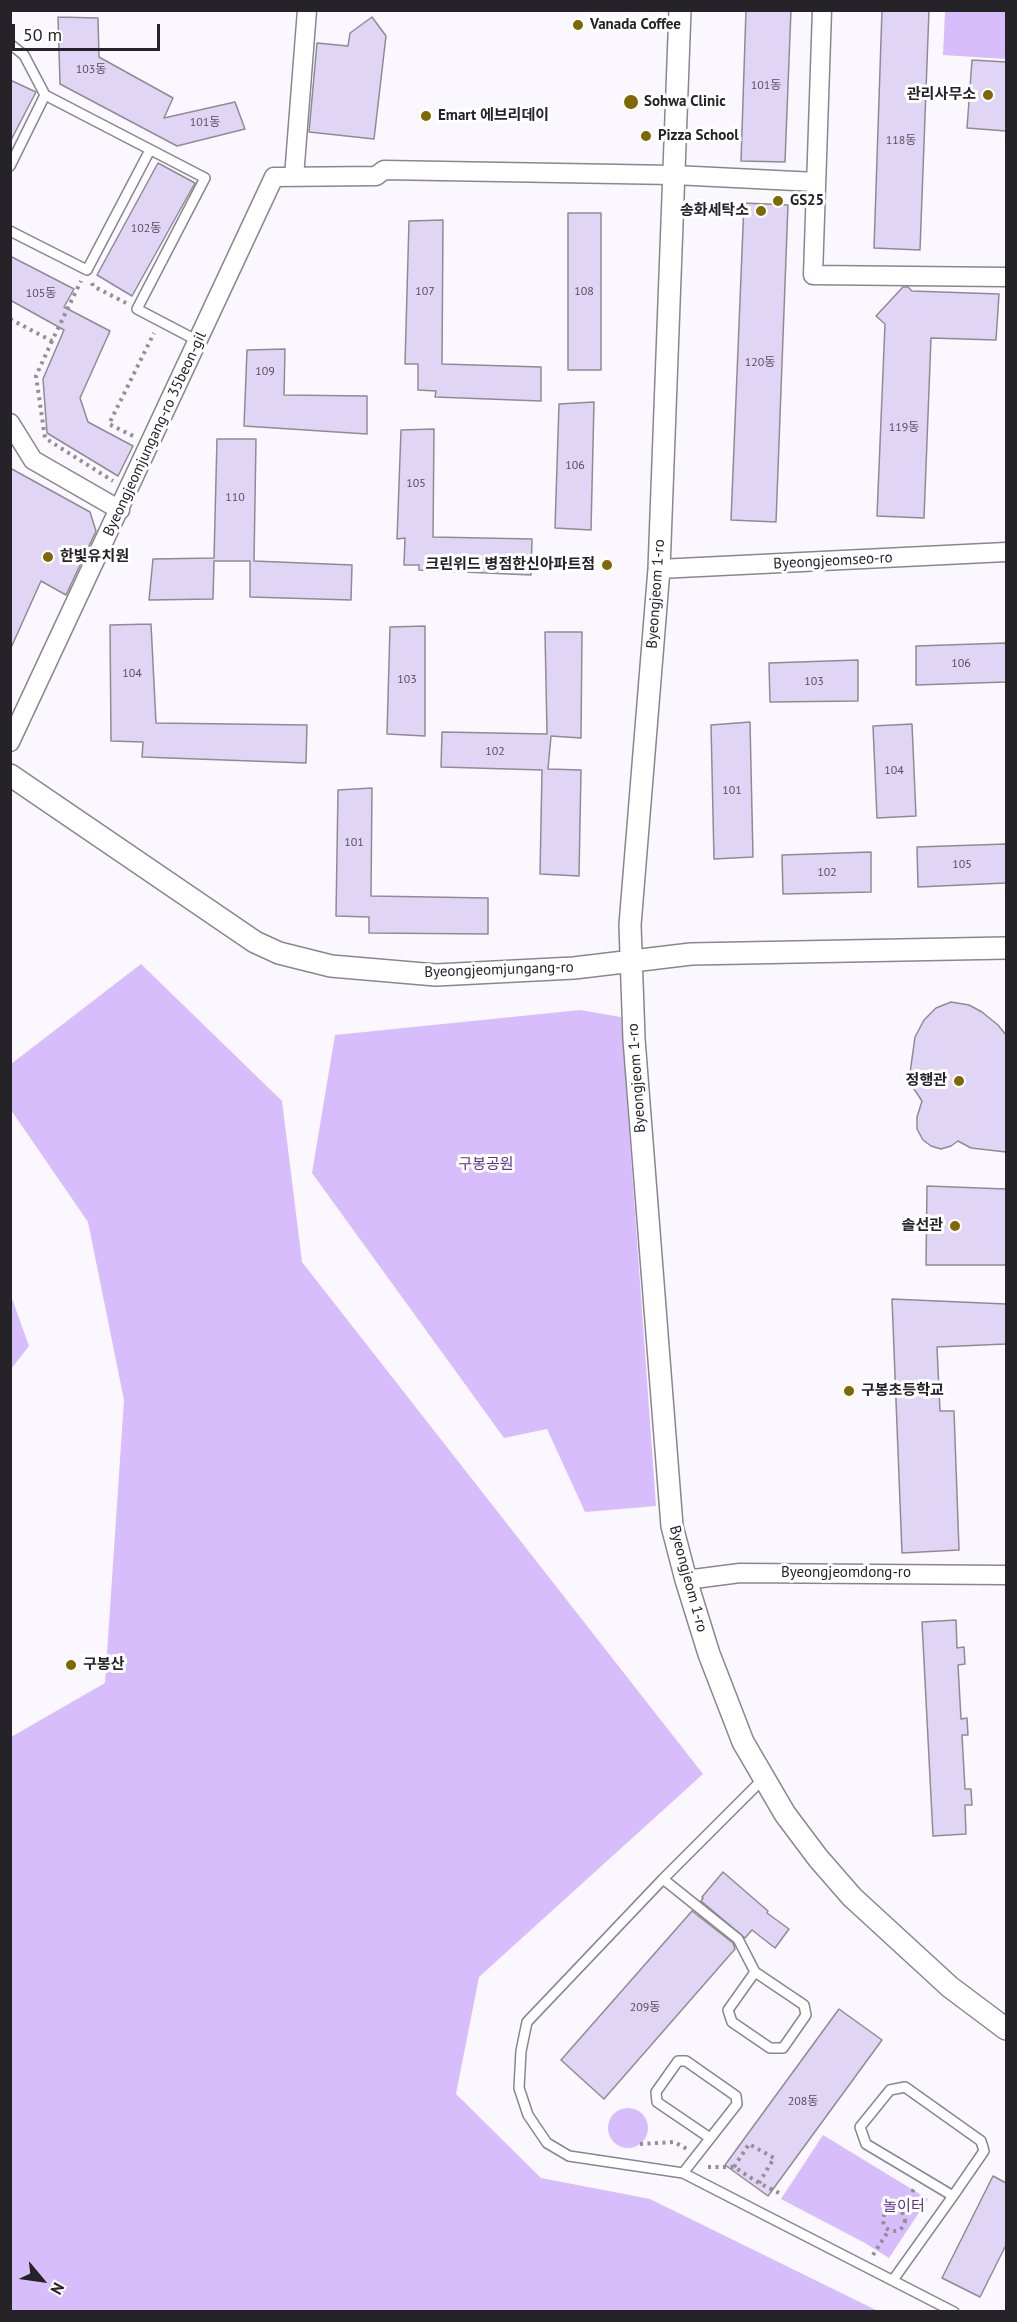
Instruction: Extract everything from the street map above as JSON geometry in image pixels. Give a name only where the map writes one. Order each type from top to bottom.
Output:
[{"type":"street","points":[[294,177],[307,10]]},
{"type":"street","name":"Byeongjeom 1-ro","points":[[680,10],[659,569],[630,925],[634,1039],[672,1526],[686,1580],[710,1654],[743,1742],[792,1823],[818,1858],[852,1896],[950,1987],[1006,2029]]},
{"type":"street","points":[[822,10],[813,275],[1006,277]]},
{"type":"street","name":"Byeongjeomjungang-ro 35beon-gil","points":[[10,742],[274,177],[376,176],[384,170],[674,176],[816,182]]},
{"type":"street","points":[[10,423],[33,460],[120,510]]},
{"type":"street","name":"Byeongjeomseo-ro","points":[[659,569],[1006,552]]},
{"type":"street","name":"Byeongjeomjungang-ro","points":[[10,775],[230,927],[271,950],[303,961],[331,966],[436,975],[574,968],[691,954],[1006,948]]},
{"type":"street","name":"Byeongjeomdong-ro","points":[[686,1580],[740,1573],[1006,1575]]},
{"type":"lane","points":[[10,44],[24,55],[45,95],[205,178],[137,309],[198,340]]},
{"type":"lane","points":[[10,166],[45,95]]},
{"type":"lane","points":[[10,231],[87,270],[150,150]]},
{"type":"lane","points":[[764,1778],[663,1879],[527,2022],[521,2051],[519,2088],[528,2115],[547,2143],[569,2156],[683,2173],[954,2312]]},
{"type":"lane","points":[[663,1879],[738,1939],[755,1972],[804,2005],[806,2015],[783,2048],[770,2048],[732,2022],[728,2010],[755,1972]]},
{"type":"lane","points":[[683,2173],[737,2104],[736,2096],[686,2061],[678,2061],[656,2092],[657,2102],[710,2138]]},
{"type":"lane","points":[[892,2280],[953,2196],[984,2151],[981,2140],[905,2087],[890,2090],[860,2127],[866,2144],[953,2196]]},
{"type":"path","points":[[87,270],[93,286],[137,309]]},
{"type":"path","points":[[87,270],[36,376],[45,438],[118,484]]},
{"type":"path","points":[[10,318],[52,341]]},
{"type":"path","points":[[139,440],[109,424],[159,325]]},
{"type":"path","points":[[640,2144],[674,2142],[688,2150]]},
{"type":"path","points":[[734,2167],[749,2144],[774,2158],[759,2184]]},
{"type":"path","points":[[708,2168],[734,2167],[759,2184],[781,2194]]},
{"type":"path","points":[[900,2211],[914,2189]]},
{"type":"path","points":[[890,2210],[900,2211],[904,2217],[902,2227],[896,2231],[889,2230],[882,2221],[884,2214],[890,2210]]},
{"type":"path","points":[[902,2227],[910,2233]]},
{"type":"path","points":[[873,2256],[889,2230]]},
{"type":"green space","points":[[945,11],[1006,11],[1006,59],[943,55]]},
{"type":"green space","points":[[141,964],[282,1101],[302,1262],[703,1774],[479,1977],[456,2094],[541,2178],[650,2199],[878,2311],[11,2311],[11,1737],[105,1683],[124,1400],[88,1222],[11,1110],[11,1064]]},
{"type":"green space","name":"구봉공원","points":[[580,1010],[621,1017],[656,1506],[585,1512],[547,1429],[504,1438],[312,1173],[335,1035]]},
{"type":"green space","points":[[10,1293],[29,1346],[11,1369],[10,1369]]},
{"type":"green space","points":[[628,2108],[642,2114],[648,2128],[642,2142],[628,2148],[614,2142],[608,2128],[614,2114]]},
{"type":"green space","name":"놀이터","points":[[823,2135],[928,2199],[889,2258],[781,2199]]},
{"type":"building","points":[[746,10],[791,10],[785,162],[741,161]]},
{"type":"building","points":[[882,10],[929,10],[920,250],[874,248]]},
{"type":"building","points":[[58,17],[98,18],[99,57],[173,98],[164,118],[235,102],[245,129],[177,146],[60,84]]},
{"type":"building","points":[[372,17],[386,36],[374,139],[309,132],[317,43],[348,46],[350,33]]},
{"type":"building","name":"관리사무소","points":[[972,60],[1006,62],[1006,131],[967,128]]},
{"type":"building","points":[[10,80],[36,92],[10,142]]},
{"type":"building","points":[[158,163],[195,183],[132,296],[97,275]]},
{"type":"building","points":[[744,203],[788,205],[776,522],[731,520]]},
{"type":"building","points":[[568,213],[601,213],[601,370],[568,370]]},
{"type":"building","points":[[443,220],[442,364],[541,367],[541,401],[435,397],[436,391],[418,390],[418,364],[405,364],[409,221]]},
{"type":"building","points":[[10,256],[74,289],[64,307],[110,331],[80,398],[88,422],[133,446],[118,476],[47,433],[43,379],[64,330],[10,300]]},
{"type":"building","points":[[903,287],[908,287],[912,291],[999,294],[996,340],[931,338],[924,518],[877,516],[885,324],[876,316]]},
{"type":"building","points":[[285,349],[284,395],[367,396],[367,434],[244,426],[247,350]]},
{"type":"building","points":[[594,402],[591,530],[555,528],[559,404]]},
{"type":"building","points":[[434,429],[433,537],[532,539],[531,575],[419,570],[419,565],[404,565],[405,538],[397,539],[401,430]]},
{"type":"building","points":[[217,439],[256,439],[254,561],[352,565],[351,600],[250,597],[250,561],[214,561],[213,599],[149,600],[153,559],[214,558]]},
{"type":"building","name":"한빛유치원","points":[[10,468],[90,512],[96,531],[66,595],[41,581],[10,650]]},
{"type":"building","points":[[151,624],[156,723],[307,725],[306,763],[142,757],[143,742],[111,741],[110,625]]},
{"type":"building","points":[[425,626],[425,736],[387,734],[390,627]]},
{"type":"building","points":[[545,632],[582,632],[581,738],[551,736],[548,769],[581,770],[579,876],[540,874],[542,770],[441,767],[442,732],[547,734]]},
{"type":"building","points":[[1006,643],[1006,682],[916,685],[916,646]]},
{"type":"building","points":[[858,660],[858,701],[770,702],[769,663]]},
{"type":"building","points":[[750,722],[753,857],[714,859],[711,725]]},
{"type":"building","points":[[912,724],[916,816],[877,818],[873,726]]},
{"type":"building","points":[[372,788],[371,896],[488,898],[488,934],[369,933],[369,917],[336,916],[338,790]]},
{"type":"building","points":[[1006,844],[1006,883],[918,887],[917,847]]},
{"type":"building","points":[[871,852],[871,892],[783,894],[782,855]]},
{"type":"building","name":"정행관","points":[[951,1002],[969,1005],[982,1012],[1006,1035],[1006,1152],[971,1148],[958,1141],[941,1149],[923,1140],[917,1129],[917,1117],[922,1101],[914,1089],[910,1073],[915,1037],[924,1020],[936,1008]]},
{"type":"building","name":"솔선관","points":[[927,1186],[1006,1189],[1006,1265],[926,1265]]},
{"type":"building","points":[[892,1299],[1006,1304],[1006,1344],[937,1347],[940,1411],[954,1411],[959,1550],[902,1553]]},
{"type":"building","points":[[956,1620],[957,1648],[964,1647],[965,1664],[958,1665],[961,1719],[967,1718],[968,1735],[962,1735],[965,1789],[971,1789],[972,1805],[965,1805],[966,1834],[933,1836],[922,1622]]},
{"type":"building","points":[[723,1872],[768,1911],[767,1913],[789,1929],[775,1948],[752,1930],[745,1938],[701,1901]]},
{"type":"building","points":[[692,1911],[733,1943],[735,1949],[604,2099],[561,2060]]},
{"type":"building","points":[[839,2009],[882,2040],[768,2196],[725,2165]]},
{"type":"building","points":[[993,2176],[1006,2183],[1006,2245],[980,2297],[942,2278]]},
{"type":"place","name":"Vanada Coffee","points":[[578,25]]},
{"type":"place","name":"관리사무소","points":[[988,95]]},
{"type":"place","name":"Sohwa Clinic","points":[[631,102]]},
{"type":"place","name":"Emart 에브리데이","points":[[426,116]]},
{"type":"place","name":"Pizza School","points":[[646,136]]},
{"type":"place","name":"GS25","points":[[778,201]]},
{"type":"place","name":"송화세탁소","points":[[761,211]]},
{"type":"place","name":"한빛유치원","points":[[48,557]]},
{"type":"place","name":"크린위드 병점한신아파트점","points":[[607,565]]},
{"type":"place","name":"정행관","points":[[959,1081]]},
{"type":"place","name":"솔선관","points":[[955,1226]]},
{"type":"place","name":"구봉초등학교","points":[[849,1391]]},
{"type":"place","name":"구봉산","points":[[71,1665]]}]
